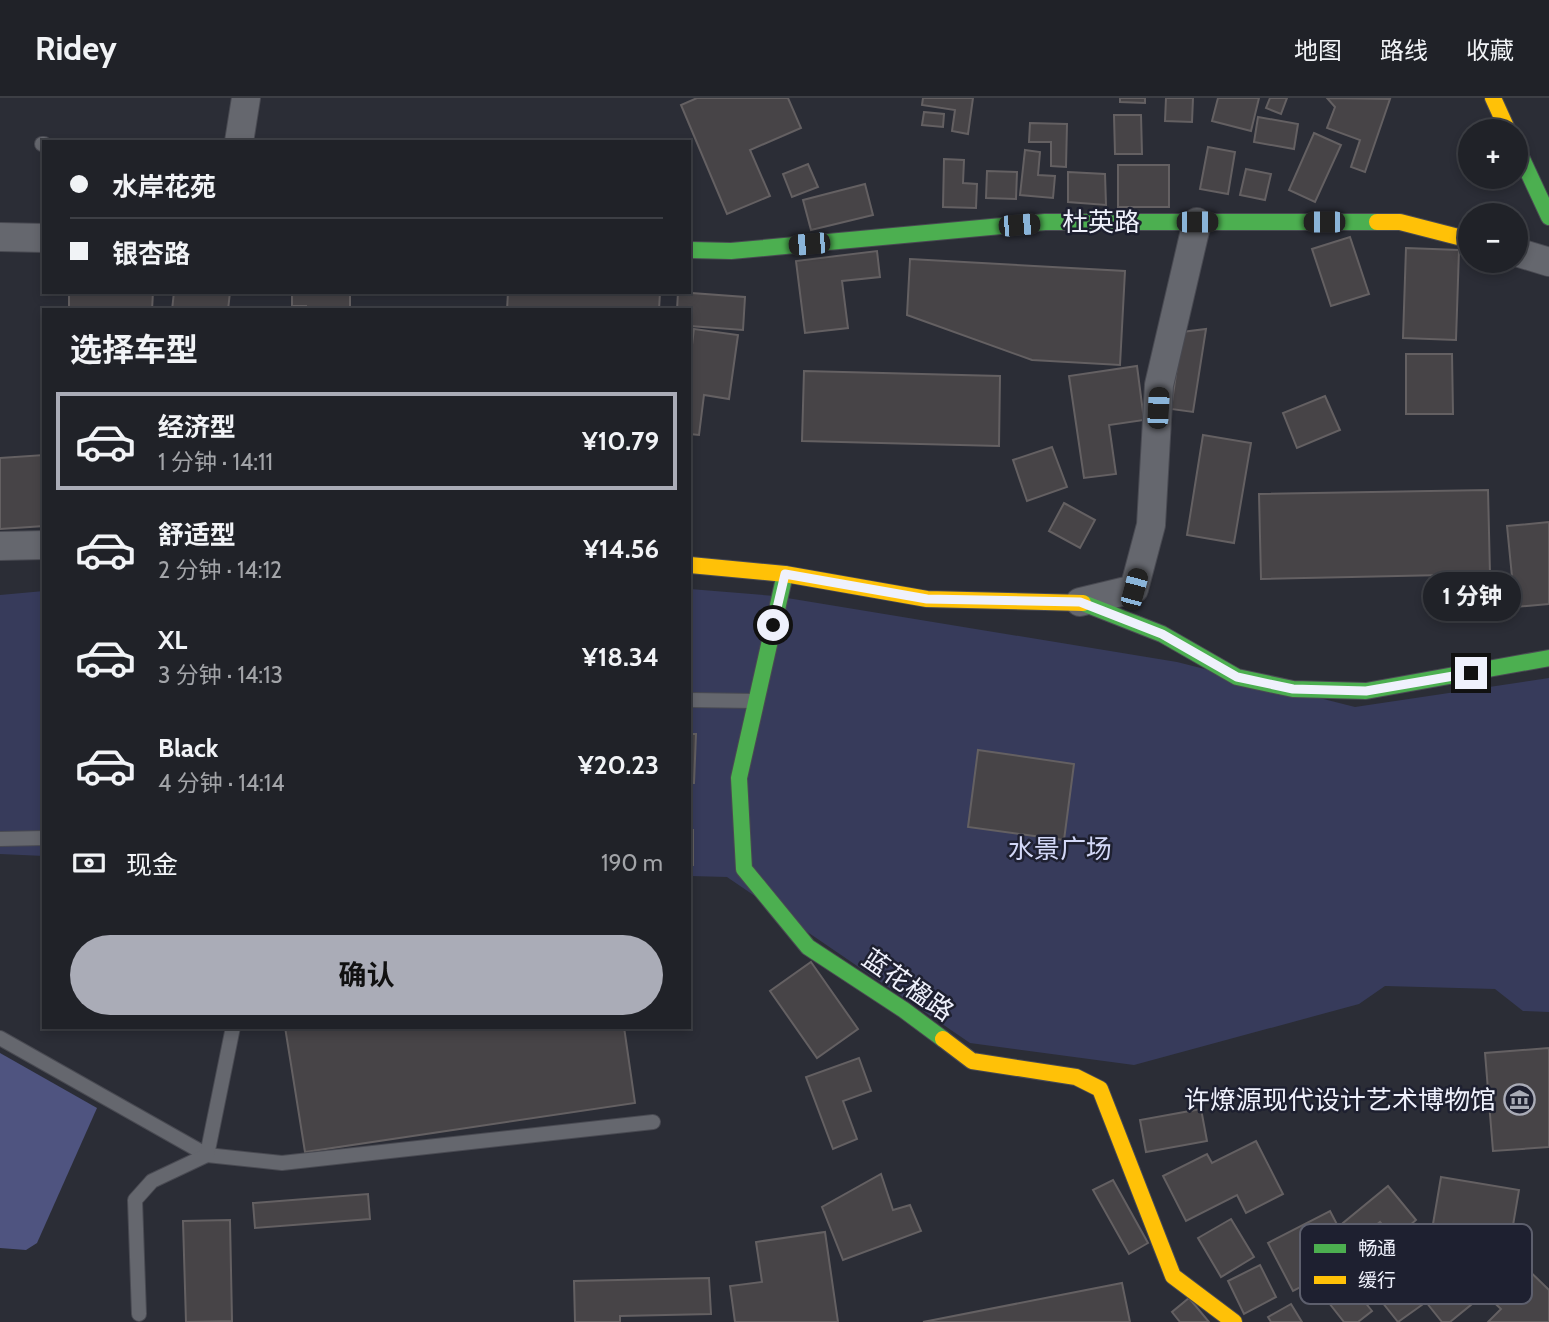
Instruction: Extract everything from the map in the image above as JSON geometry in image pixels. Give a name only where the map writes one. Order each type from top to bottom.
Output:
[{"type":"main road","points":[[1493,98],[1503,119]]},
{"type":"main road","points":[[1528,172],[1549,217]]},
{"type":"main road","name":"杜英路","points":[[691,250],[731,251],[1045,222],[1399,222],[1458,237]]},
{"type":"main road","points":[[691,565],[785,574],[927,599],[1080,602],[1162,634],[1237,677],[1293,689],[1366,691],[1549,659]]},
{"type":"main road","name":"蓝花楹路","points":[[785,574],[739,778],[744,869],[807,947],[904,1010],[972,1061],[1076,1077],[1100,1089],[1173,1276],[1234,1322]]},
{"type":"street","points":[[239,140],[246,98]]},
{"type":"street","points":[[1080,602],[1134,589],[1152,525],[1159,385],[1197,222]]},
{"type":"street","points":[[0,237],[42,238]]},
{"type":"street","points":[[1528,256],[1549,262]]},
{"type":"street","points":[[0,546],[42,545]]},
{"type":"lane","points":[[691,700],[756,701]]},
{"type":"lane","points":[[0,839],[42,838]]},
{"type":"lane","points":[[207,1155],[233,1029]]},
{"type":"lane","points":[[0,1038],[207,1155],[282,1163],[653,1122]]},
{"type":"lane","points":[[139,1314],[135,1200],[152,1181],[207,1155]]},
{"type":"green space","name":"水景广场","points":[[691,589],[775,596],[1177,662],[1355,707],[1549,678],[1549,1012],[1523,1011],[1495,989],[1385,986],[1359,1004],[1134,1065],[970,1043],[727,877],[691,876]]},
{"type":"green space","points":[[42,591],[42,856],[0,854],[0,595]]},
{"type":"shaded area","points":[[0,1053],[97,1108],[37,1243],[26,1250],[0,1248]]},
{"type":"building","points":[[697,98],[788,98],[801,128],[750,150],[770,196],[727,214],[681,105]]},
{"type":"building","points":[[923,98],[973,98],[968,134],[952,131],[955,110],[922,105]]},
{"type":"building","points":[[1120,98],[1145,98],[1145,103],[1120,102]]},
{"type":"building","points":[[1166,98],[1193,98],[1192,122],[1165,121]]},
{"type":"building","points":[[1218,98],[1259,98],[1251,131],[1212,121]]},
{"type":"building","points":[[1270,98],[1287,98],[1281,114],[1266,108]]},
{"type":"building","points":[[1327,98],[1390,99],[1365,172],[1351,167],[1360,140],[1327,128],[1335,107]]},
{"type":"building","points":[[924,112],[944,114],[943,127],[922,125]]},
{"type":"building","points":[[1114,115],[1141,115],[1142,154],[1115,154]]},
{"type":"building","points":[[1258,117],[1298,124],[1294,149],[1254,142]]},
{"type":"building","points":[[1030,123],[1067,124],[1066,167],[1051,166],[1051,142],[1029,142]]},
{"type":"building","points":[[1314,133],[1341,145],[1315,202],[1289,190]]},
{"type":"building","points":[[1208,147],[1235,152],[1228,194],[1200,189]]},
{"type":"building","points":[[1025,150],[1040,152],[1038,175],[1055,176],[1053,198],[1020,195]]},
{"type":"building","points":[[944,159],[964,160],[963,183],[977,184],[976,208],[943,207]]},
{"type":"building","points":[[808,164],[818,187],[792,197],[783,174]]},
{"type":"building","points":[[1118,165],[1169,165],[1169,207],[1118,207]]},
{"type":"building","points":[[1246,169],[1271,174],[1265,200],[1240,195]]},
{"type":"building","points":[[987,171],[1017,172],[1016,199],[986,198]]},
{"type":"building","points":[[1068,172],[1105,174],[1106,205],[1068,202]]},
{"type":"building","points":[[865,184],[873,215],[811,230],[803,200]]},
{"type":"building","points":[[1350,237],[1369,294],[1331,306],[1312,249]]},
{"type":"building","points":[[1406,248],[1458,250],[1456,340],[1403,338]]},
{"type":"building","points":[[877,251],[880,277],[842,281],[848,328],[805,333],[796,261]]},
{"type":"building","points":[[910,259],[1125,271],[1120,365],[1032,360],[907,315]]},
{"type":"building","points":[[69,294],[153,294],[152,308],[69,308]]},
{"type":"building","points":[[174,294],[230,294],[228,308],[172,308]]},
{"type":"building","points":[[292,294],[350,294],[350,308],[292,306]]},
{"type":"building","points":[[508,294],[660,294],[659,308],[507,308]]},
{"type":"building","points":[[678,294],[745,297],[743,330],[691,326],[691,308],[677,308]]},
{"type":"building","points":[[694,329],[738,335],[729,399],[704,395],[699,435],[691,434],[691,353]]},
{"type":"building","points":[[1206,329],[1193,412],[1171,409],[1182,332]]},
{"type":"building","points":[[1406,354],[1452,354],[1453,414],[1406,414]]},
{"type":"building","points":[[1137,366],[1144,420],[1109,425],[1116,474],[1084,478],[1069,376]]},
{"type":"building","points":[[804,371],[1000,376],[999,446],[802,441]]},
{"type":"building","points":[[1325,396],[1340,430],[1297,448],[1283,413]]},
{"type":"building","points":[[1203,435],[1251,443],[1234,543],[1187,535]]},
{"type":"building","points":[[1052,447],[1067,487],[1027,501],[1013,460]]},
{"type":"building","points":[[42,455],[42,526],[0,529],[0,458]]},
{"type":"building","points":[[1488,490],[1490,574],[1261,579],[1259,494]]},
{"type":"building","points":[[1064,503],[1095,520],[1080,548],[1049,531]]},
{"type":"building","points":[[1549,522],[1549,604],[1515,607],[1507,526]]},
{"type":"building","points":[[691,734],[696,734],[694,783],[691,783]]},
{"type":"building","points":[[978,750],[1074,764],[1064,840],[968,827]]},
{"type":"building","points":[[691,830],[693,830],[691,865]]},
{"type":"building","points":[[811,962],[858,1029],[817,1058],[770,991]]},
{"type":"building","points":[[285,1029],[624,1029],[635,1103],[305,1152]]},
{"type":"building","name":"许燎源现代设计艺术博物馆","points":[[1549,1048],[1549,1147],[1493,1151],[1485,1053]]},
{"type":"building","points":[[859,1058],[871,1091],[843,1101],[857,1139],[833,1149],[806,1077]]},
{"type":"building","points":[[1201,1109],[1207,1141],[1146,1152],[1140,1120]]},
{"type":"building","points":[[1256,1141],[1283,1194],[1246,1213],[1237,1195],[1186,1221],[1163,1176],[1207,1154],[1212,1163]]},
{"type":"building","points":[[881,1174],[893,1210],[910,1205],[921,1231],[843,1260],[822,1207]]},
{"type":"building","points":[[1441,1177],[1519,1190],[1513,1224],[1433,1224]]},
{"type":"building","points":[[1113,1180],[1148,1243],[1129,1254],[1093,1190]]},
{"type":"building","points":[[1388,1186],[1416,1220],[1411,1224],[1343,1223]]},
{"type":"building","points":[[368,1194],[370,1219],[255,1228],[253,1203]]},
{"type":"building","points":[[1330,1211],[1337,1224],[1305,1224]]},
{"type":"building","points":[[1231,1219],[1254,1257],[1221,1277],[1198,1238]]},
{"type":"building","points":[[230,1220],[232,1321],[186,1322],[183,1221]]},
{"type":"building","points":[[1300,1226],[1300,1287],[1293,1291],[1268,1243]]},
{"type":"building","points":[[825,1232],[838,1322],[735,1322],[730,1286],[762,1282],[756,1242]]},
{"type":"building","points":[[1260,1265],[1276,1297],[1244,1314],[1228,1281]]},
{"type":"building","points":[[1532,1274],[1549,1290],[1549,1322],[1488,1322],[1501,1309],[1496,1304],[1532,1304]]},
{"type":"building","points":[[709,1278],[711,1314],[620,1316],[620,1322],[575,1322],[574,1281]]},
{"type":"building","points":[[1122,1283],[1130,1322],[923,1322]]},
{"type":"building","points":[[1189,1298],[1209,1322],[1180,1322],[1172,1312]]},
{"type":"building","points":[[1291,1304],[1302,1322],[1271,1322],[1268,1317]]},
{"type":"building","points":[[1330,1304],[1366,1304],[1372,1311],[1358,1322],[1344,1322]]},
{"type":"building","points":[[1384,1304],[1423,1304],[1398,1322]]},
{"type":"building","points":[[1428,1304],[1472,1304],[1450,1322],[1442,1322]]},
{"type":"traffic: fast","points":[[1528,172],[1549,217]]},
{"type":"traffic: fast","points":[[691,250],[731,251],[1045,222],[1377,222]]},
{"type":"traffic: fast","points":[[785,574],[739,778],[744,869],[808,947],[943,1039]]},
{"type":"traffic: fast","points":[[1083,603],[1162,634],[1237,677],[1293,689],[1366,691],[1549,658]]},
{"type":"traffic: slow","points":[[1493,98],[1503,119]]},
{"type":"traffic: slow","points":[[1377,222],[1400,222],[1458,237]]},
{"type":"traffic: slow","points":[[691,565],[785,574],[927,599],[1083,603]]},
{"type":"traffic: slow","points":[[943,1039],[972,1061],[1076,1077],[1100,1089],[1173,1276],[1234,1322]]},
{"type":"place","name":"许燎源现代设计艺术博物馆","points":[[1519,1100]]},
{"type":"route","points":[[773,625],[785,574],[927,599],[1080,602],[1162,634],[1237,677],[1293,689],[1366,691],[1471,673]]}]
